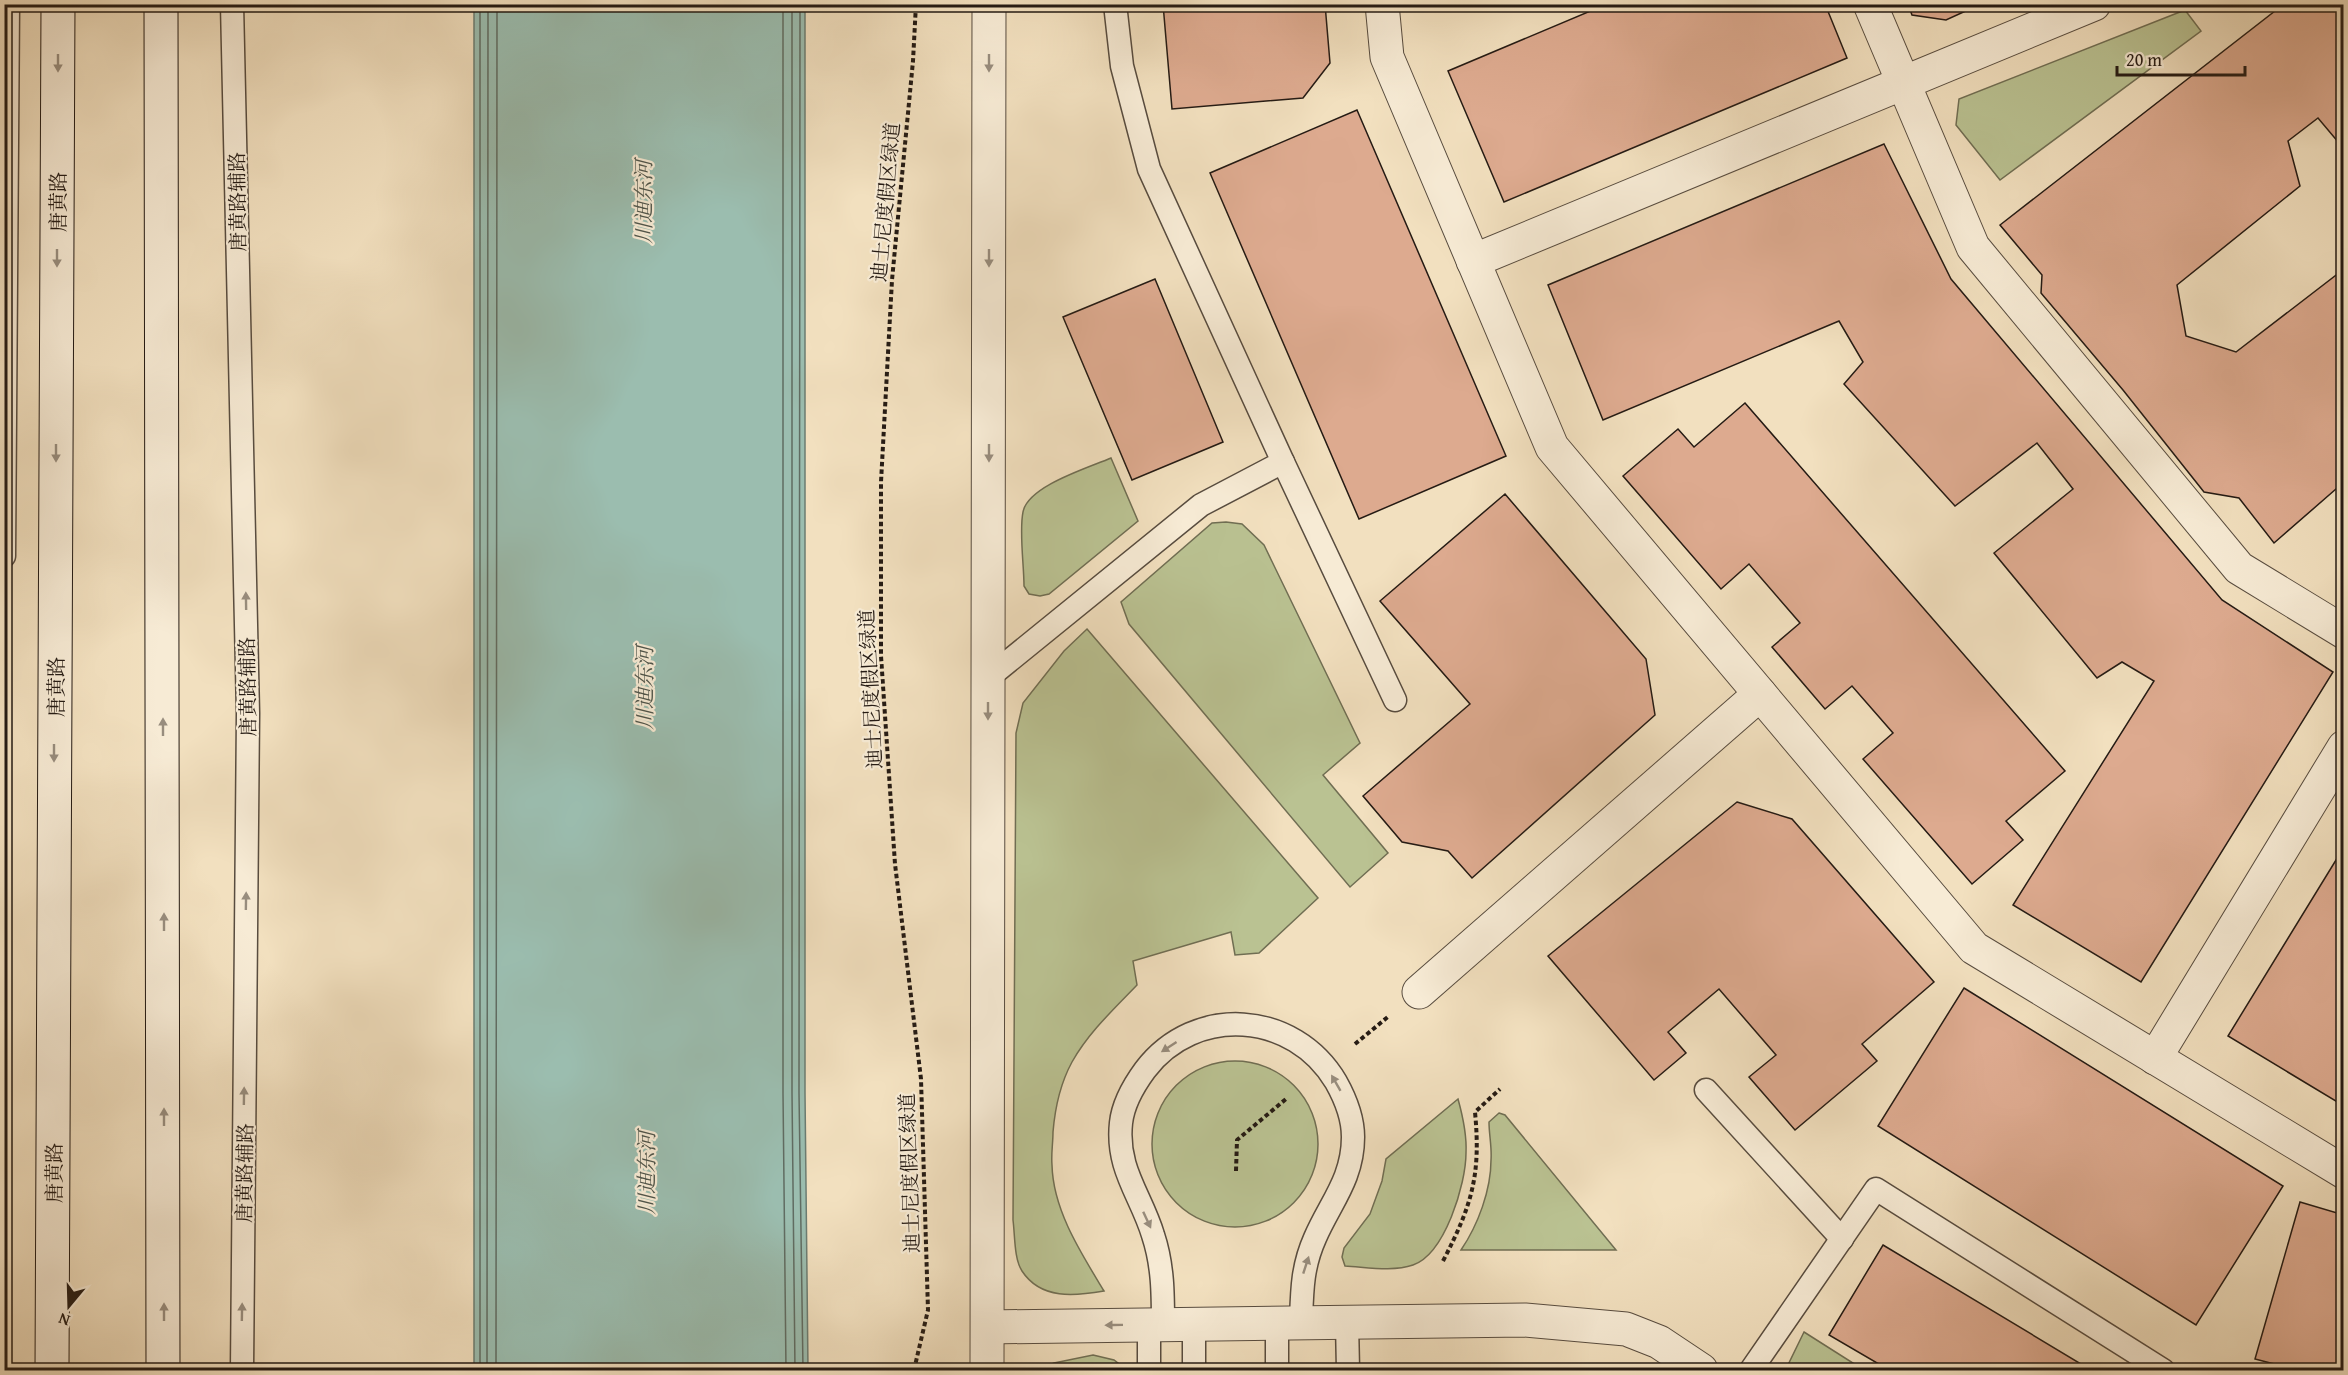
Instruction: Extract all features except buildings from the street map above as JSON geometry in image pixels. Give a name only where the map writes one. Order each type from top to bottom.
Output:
[{"type":"street","name":"唐黄路","points":[[52,1371],[58,4]]},
{"type":"street","points":[[161,4],[163,1371]]},
{"type":"street","points":[[987,1371],[989,4]]},
{"type":"street","points":[[1382,4],[1387,57],[1552,447],[1974,948],[2343,1172]]},
{"type":"street","points":[[1870,4],[1973,247],[2239,568],[2343,632]]},
{"type":"street","points":[[1473,261],[2094,4]]},
{"type":"street","points":[[1419,992],[1760,694]]},
{"type":"street","points":[[2155,1058],[2343,747]]},
{"type":"street","points":[[988,1327],[1525,1320],[1626,1329],[1659,1342],[1701,1371]]},
{"type":"lane","points":[[4,556],[8,4]]},
{"type":"lane","name":"唐黄路辅路","points":[[232,4],[248,713],[242,1371]]},
{"type":"lane","points":[[1115,4],[1122,66],[1149,169],[1395,700]]},
{"type":"lane","points":[[988,678],[1201,505],[1283,462]]},
{"type":"lane","points":[[1194,1371],[1169,1324],[1163,1276],[1153,1233],[1122,1161],[1121,1122],[1133,1085],[1157,1054],[1190,1033],[1228,1023],[1265,1026],[1299,1041],[1327,1066],[1346,1099],[1353,1136],[1348,1173],[1315,1238],[1302,1276],[1277,1371]]},
{"type":"lane","points":[[1706,1090],[1842,1239]]},
{"type":"lane","points":[[1751,1371],[1876,1189],[2163,1371]]},
{"type":"lane","points":[[1347,1322],[1348,1371]]},
{"type":"lane","points":[[1149,1371],[1169,1324]]},
{"type":"path","name":"迪士尼度假区绿道","points":[[914,1371],[928,1310],[921,1079],[895,864],[880,656],[881,494],[892,280],[913,61],[916,4]]},
{"type":"path","points":[[1355,1044],[1419,992]]},
{"type":"path","points":[[1443,1261],[1473,1192],[1478,1166],[1475,1112],[1500,1089]]},
{"type":"path","points":[[1236,1172],[1237,1140],[1286,1099]]},
{"type":"green space","points":[[2185,10],[2201,31],[2000,180],[1956,125],[1959,99]]},
{"type":"green space","points":[[1111,458],[1138,521],[1049,594],[1040,596],[1029,594],[1024,586],[1022,538],[1023,512],[1027,503],[1047,486],[1060,479]]},
{"type":"green space","points":[[1212,523],[1242,524],[1264,545],[1360,743],[1323,775],[1388,853],[1350,887],[1129,624],[1121,602]]},
{"type":"green space","points":[[1087,629],[1318,898],[1259,953],[1235,955],[1231,932],[1133,961],[1137,985],[1102,1021],[1079,1051],[1064,1079],[1057,1105],[1052,1161],[1057,1198],[1070,1231],[1104,1291],[1070,1295],[1049,1291],[1030,1280],[1019,1266],[1015,1247],[1013,1220],[1016,733],[1023,703],[1064,651]]},
{"type":"green space","points":[[1235,1061],[1267,1068],[1281,1075],[1293,1086],[1304,1098],[1311,1112],[1318,1144],[1311,1176],[1304,1190],[1293,1202],[1281,1213],[1267,1220],[1235,1227],[1203,1220],[1189,1213],[1177,1202],[1166,1190],[1159,1176],[1152,1144],[1159,1112],[1166,1098],[1177,1086],[1189,1075],[1203,1068]]},
{"type":"green space","points":[[1458,1099],[1465,1132],[1465,1166],[1452,1216],[1435,1247],[1424,1258],[1405,1267],[1345,1266],[1342,1257],[1344,1248],[1370,1214],[1382,1181],[1386,1159]]},
{"type":"green space","points":[[1499,1113],[1505,1115],[1616,1250],[1461,1250],[1473,1230],[1486,1195],[1491,1155],[1489,1122]]},
{"type":"green space","points":[[1804,1332],[1864,1370],[1786,1369]]},
{"type":"green space","points":[[1093,1355],[1114,1360],[1127,1370],[1038,1370],[1054,1363]]},
{"type":"water","name":"川迪东河","points":[[474,5],[805,5],[805,1093],[808,1370],[474,1370]]}]
